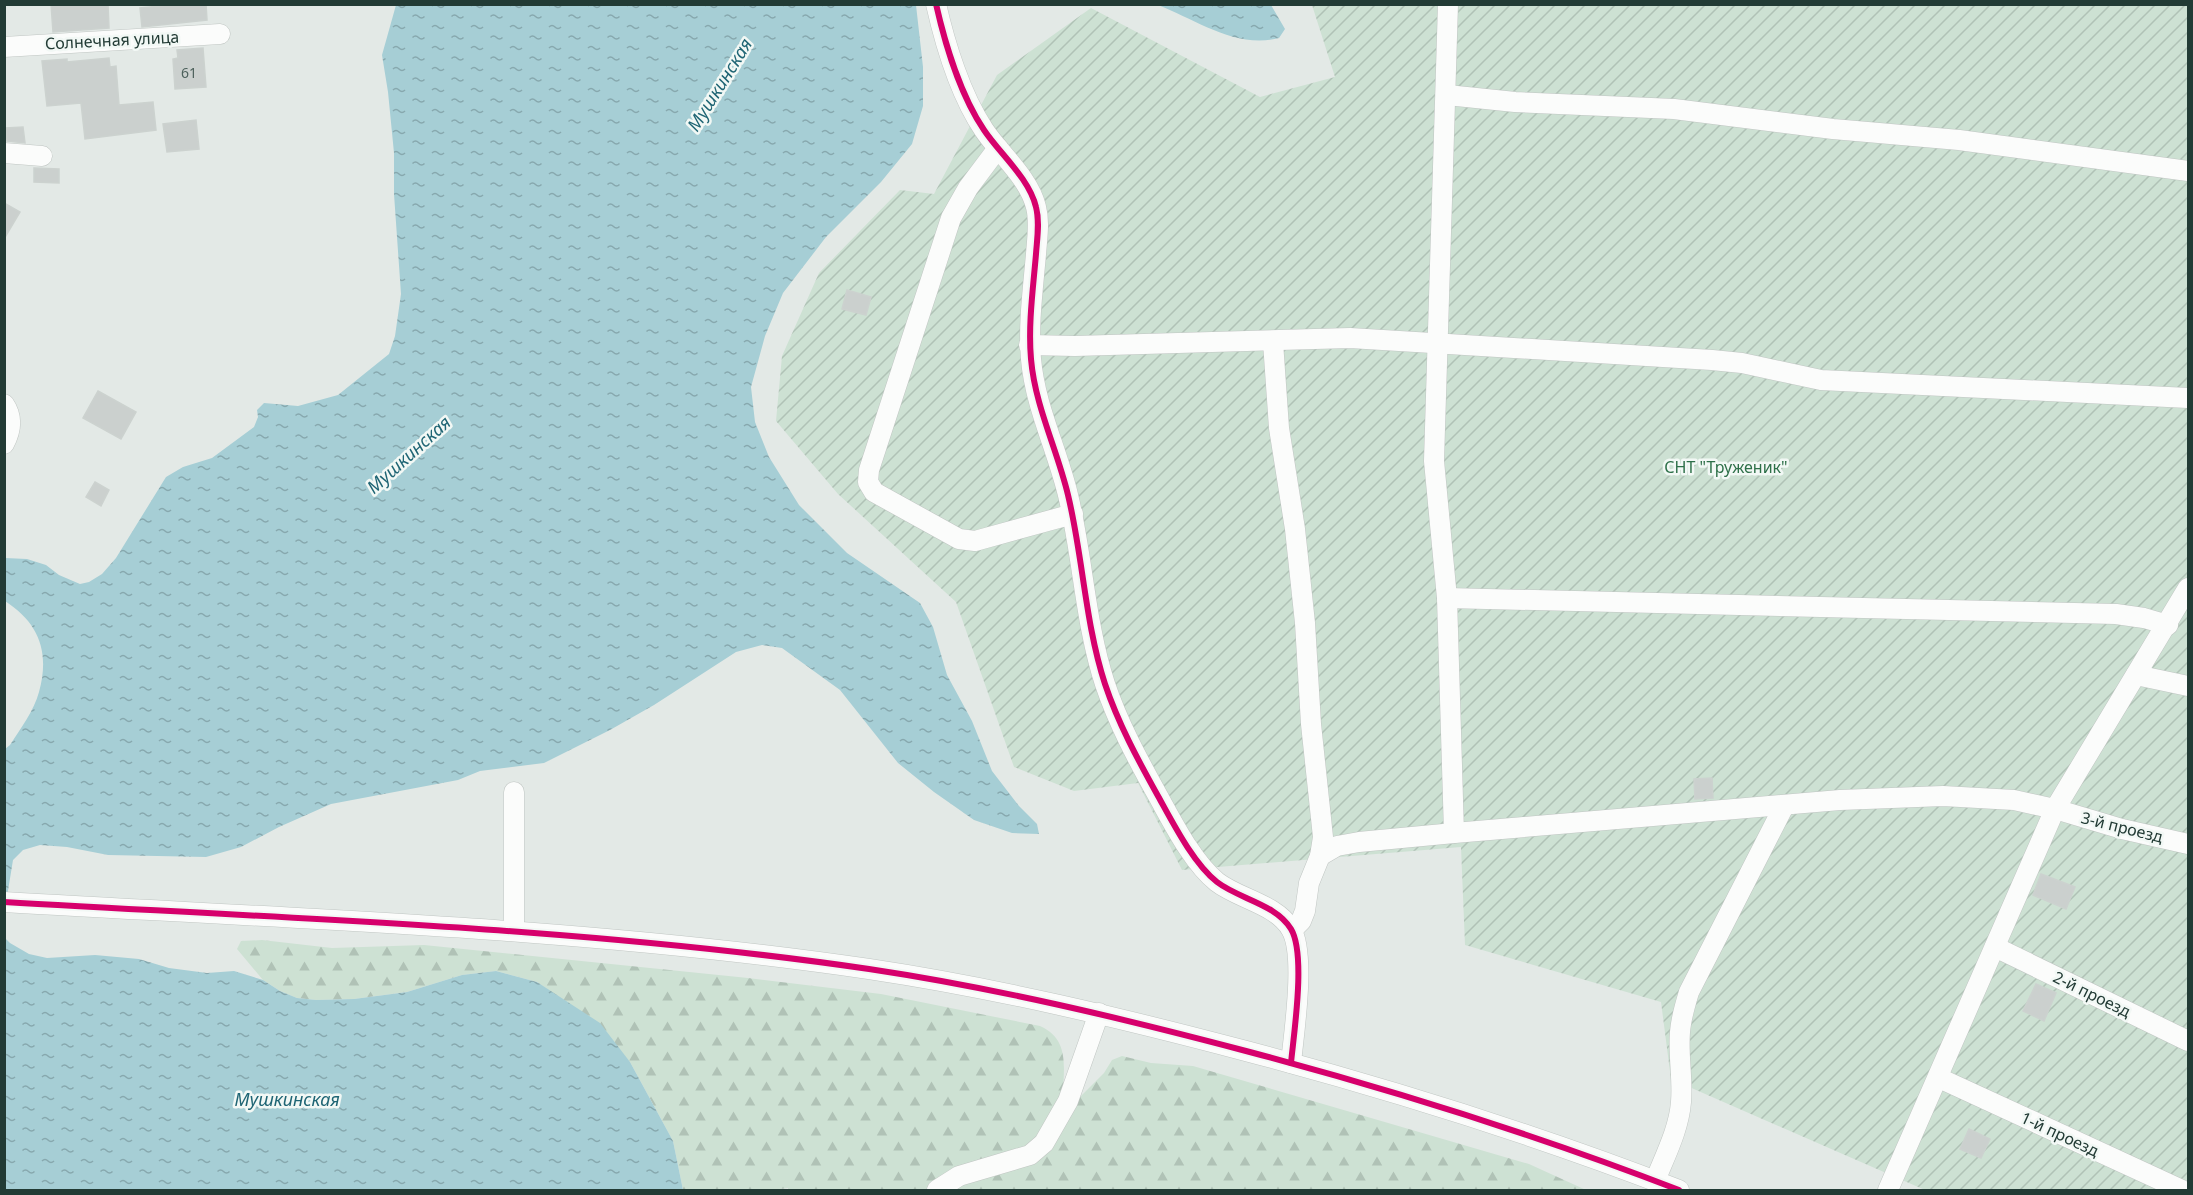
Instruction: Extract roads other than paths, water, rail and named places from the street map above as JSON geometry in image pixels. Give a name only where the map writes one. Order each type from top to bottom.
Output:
[{"type":"street","points":[[936,4],[954,67],[982,128],[1030,190],[1036,208],[1037,229],[1029,345],[1037,395],[1058,460],[1072,514],[1087,604],[1105,683],[1122,726],[1157,794],[1200,864],[1216,881],[1281,917],[1292,930],[1296,947],[1298,978],[1291,1063]]},
{"type":"street","points":[[1448,4],[1434,461],[1447,598],[1454,833]]},
{"type":"street","name":"Солнечная улица","points":[[4,46],[220,33]]},
{"type":"street","points":[[1446,95],[1515,102],[1674,109],[1833,129],[1959,140],[2188,171]]},
{"type":"street","points":[[998,148],[968,188],[951,218],[873,459],[868,482],[874,492],[959,539],[975,541],[1072,514]]},
{"type":"street","points":[[4,153],[42,156]]},
{"type":"street","points":[[1029,345],[1273,342],[1350,338],[1712,360],[1742,363],[1821,380],[2188,398]]},
{"type":"street","points":[[1273,342],[1279,428],[1305,623],[1311,724],[1323,837],[1320,856],[1309,883],[1305,911],[1301,921],[1292,930]]},
{"type":"street","points":[[4,404],[9,411],[11,426],[4,444]]},
{"type":"street","points":[[1888,1191],[2055,809],[2168,625],[2188,588]]},
{"type":"street","points":[[1447,598],[2116,614],[2144,618],[2168,625]]},
{"type":"street","points":[[2136,675],[2188,686]]},
{"type":"street","points":[[514,792],[514,931]]},
{"type":"street","name":"3-й проезд","points":[[1320,856],[1337,846],[1359,842],[1893,797],[1942,796],[2014,800],[2188,844]]},
{"type":"street","points":[[1655,1181],[1681,1105],[1683,1074],[1680,1035],[1682,1013],[1689,992],[1784,806]]},
{"type":"street","points":[[4,902],[514,931],[654,943],[870,970],[980,988],[1099,1013],[1404,1094],[1540,1139],[1679,1191]]},
{"type":"street","name":"2-й проезд","points":[[1995,947],[2188,1041]]},
{"type":"street","points":[[937,1191],[959,1176],[1030,1155],[1044,1143],[1068,1101],[1099,1013]]},
{"type":"street","name":"1-й проезд","points":[[1939,1078],[2182,1191]]},
{"type":"water","name":"Мушкинская","points":[[396,5],[916,5],[923,67],[923,106],[912,144],[881,182],[826,237],[783,293],[765,336],[751,387],[755,422],[769,457],[799,505],[847,553],[920,603],[933,627],[947,675],[972,721],[992,771],[1019,806],[1037,824],[1039,834],[1012,833],[974,820],[898,763],[840,690],[782,648],[762,645],[736,652],[654,705],[544,763],[480,771],[458,780],[331,804],[241,847],[206,857],[108,855],[67,847],[40,845],[23,850],[13,860],[5,909],[5,749],[10,745],[34,706],[42,678],[43,664],[42,651],[34,629],[17,610],[5,601],[5,558],[27,559],[46,565],[59,575],[80,584],[89,582],[102,574],[116,558],[166,477],[183,467],[212,458],[254,427],[258,417],[257,410],[264,403],[298,406],[338,395],[389,354],[395,336],[401,294],[394,194],[394,153],[382,55]]},
{"type":"water","points":[[1158,5],[1271,5],[1285,29],[1279,38],[1247,40],[1217,31]]},
{"type":"water","name":"Мушкинская","points":[[4,937],[29,954],[47,958],[95,955],[139,959],[169,968],[207,973],[234,971],[263,980],[297,998],[316,1000],[354,999],[407,992],[462,975],[496,971],[537,982],[600,1023],[630,1062],[673,1141],[683,1190],[5,1190]]},
{"type":"park label","name":"СНТ \"Труженик\"","points":[[1726,467]]}]
